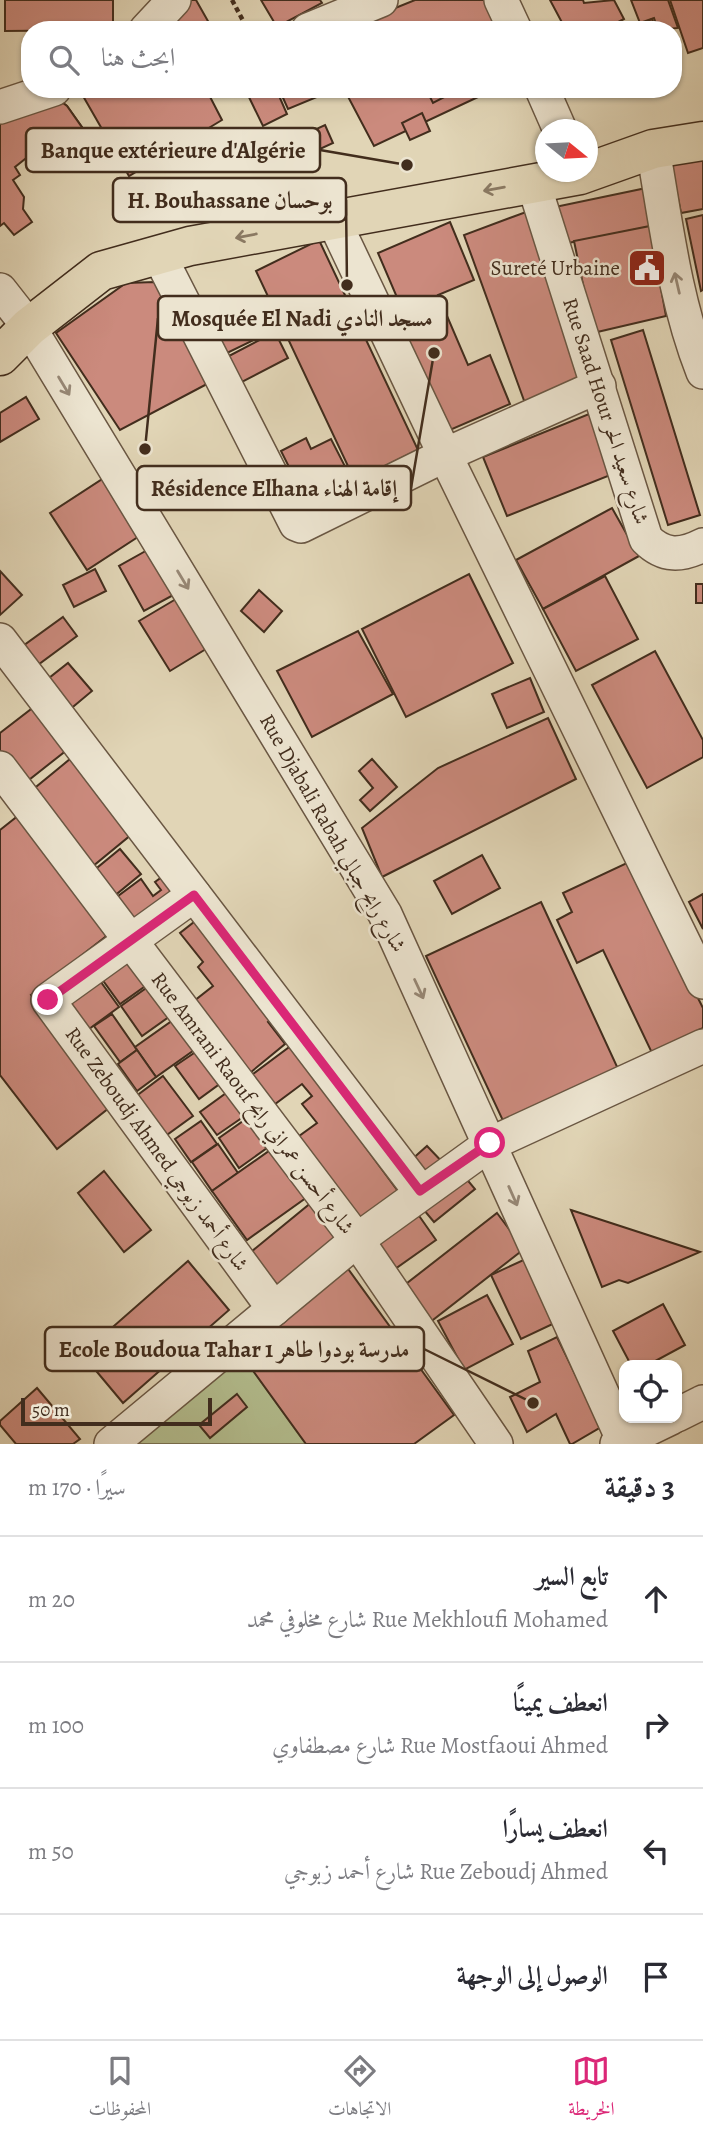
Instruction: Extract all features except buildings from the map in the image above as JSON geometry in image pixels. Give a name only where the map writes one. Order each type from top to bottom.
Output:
[{"type":"main road","points":[[598,167],[653,149],[703,141]]},
{"type":"main road","points":[[0,356],[29,327],[101,271],[159,255],[333,219],[533,182]]},
{"type":"street","points":[[154,21],[174,0]]},
{"type":"street","points":[[330,21],[381,0]]},
{"type":"street","points":[[501,0],[511,21]]},
{"type":"street","points":[[0,107],[27,98]]},
{"type":"street","points":[[546,98],[555,119]]},
{"type":"street","points":[[653,149],[676,279],[692,344],[703,372]]},
{"type":"street","name":"Rue Saad Hour شارع سعيد الحر","points":[[533,182],[646,539],[668,554],[689,552],[703,545]]},
{"type":"street","points":[[333,219],[445,455],[703,982]]},
{"type":"street","points":[[159,255],[296,524],[307,526],[445,455],[599,386]]},
{"type":"street","name":"Rue Djabali Rabah شارع رابح جبالي","points":[[0,290],[29,327],[385,914],[490,1143],[622,1443]]},
{"type":"street","points":[[0,640],[420,1191]]},
{"type":"street","name":"Rue Amrani Raouf شارع أحسن عمراني رابح","points":[[0,768],[357,1240],[496,1444]]},
{"type":"street","name":"Rue Zeboudj Ahmed شارع أحمد زبوجي","points":[[194,895],[48,1000],[274,1308]]},
{"type":"street","points":[[111,1444],[357,1240],[420,1191],[490,1143],[703,1046]]},
{"type":"street","points":[[682,1412],[703,1402]]},
{"type":"street","points":[[622,1443],[661,1423]]},
{"type":"path","points":[[232,0],[242,21]]},
{"type":"green space","points":[[238,1350],[306,1444],[129,1444]]},
{"type":"place","name":"Banque extérieure d'Algérie","points":[[407,165]]},
{"type":"place","name":"Sureté Urbaine","points":[[647,268]]},
{"type":"place","name":"H. Bouhassane بوحسان","points":[[347,285]]},
{"type":"place","name":"Résidence Elhana إقامة الهناء","points":[[434,353]]},
{"type":"place","name":"Mosquée El Nadi مسجد النادي","points":[[145,449]]},
{"type":"place","name":"Ecole Boudoua Tahar 1 مدرسة بودوا طاهر","points":[[533,1403]]},
{"type":"route","points":[[48,1000],[194,895],[420,1191],[490,1143]]}]
